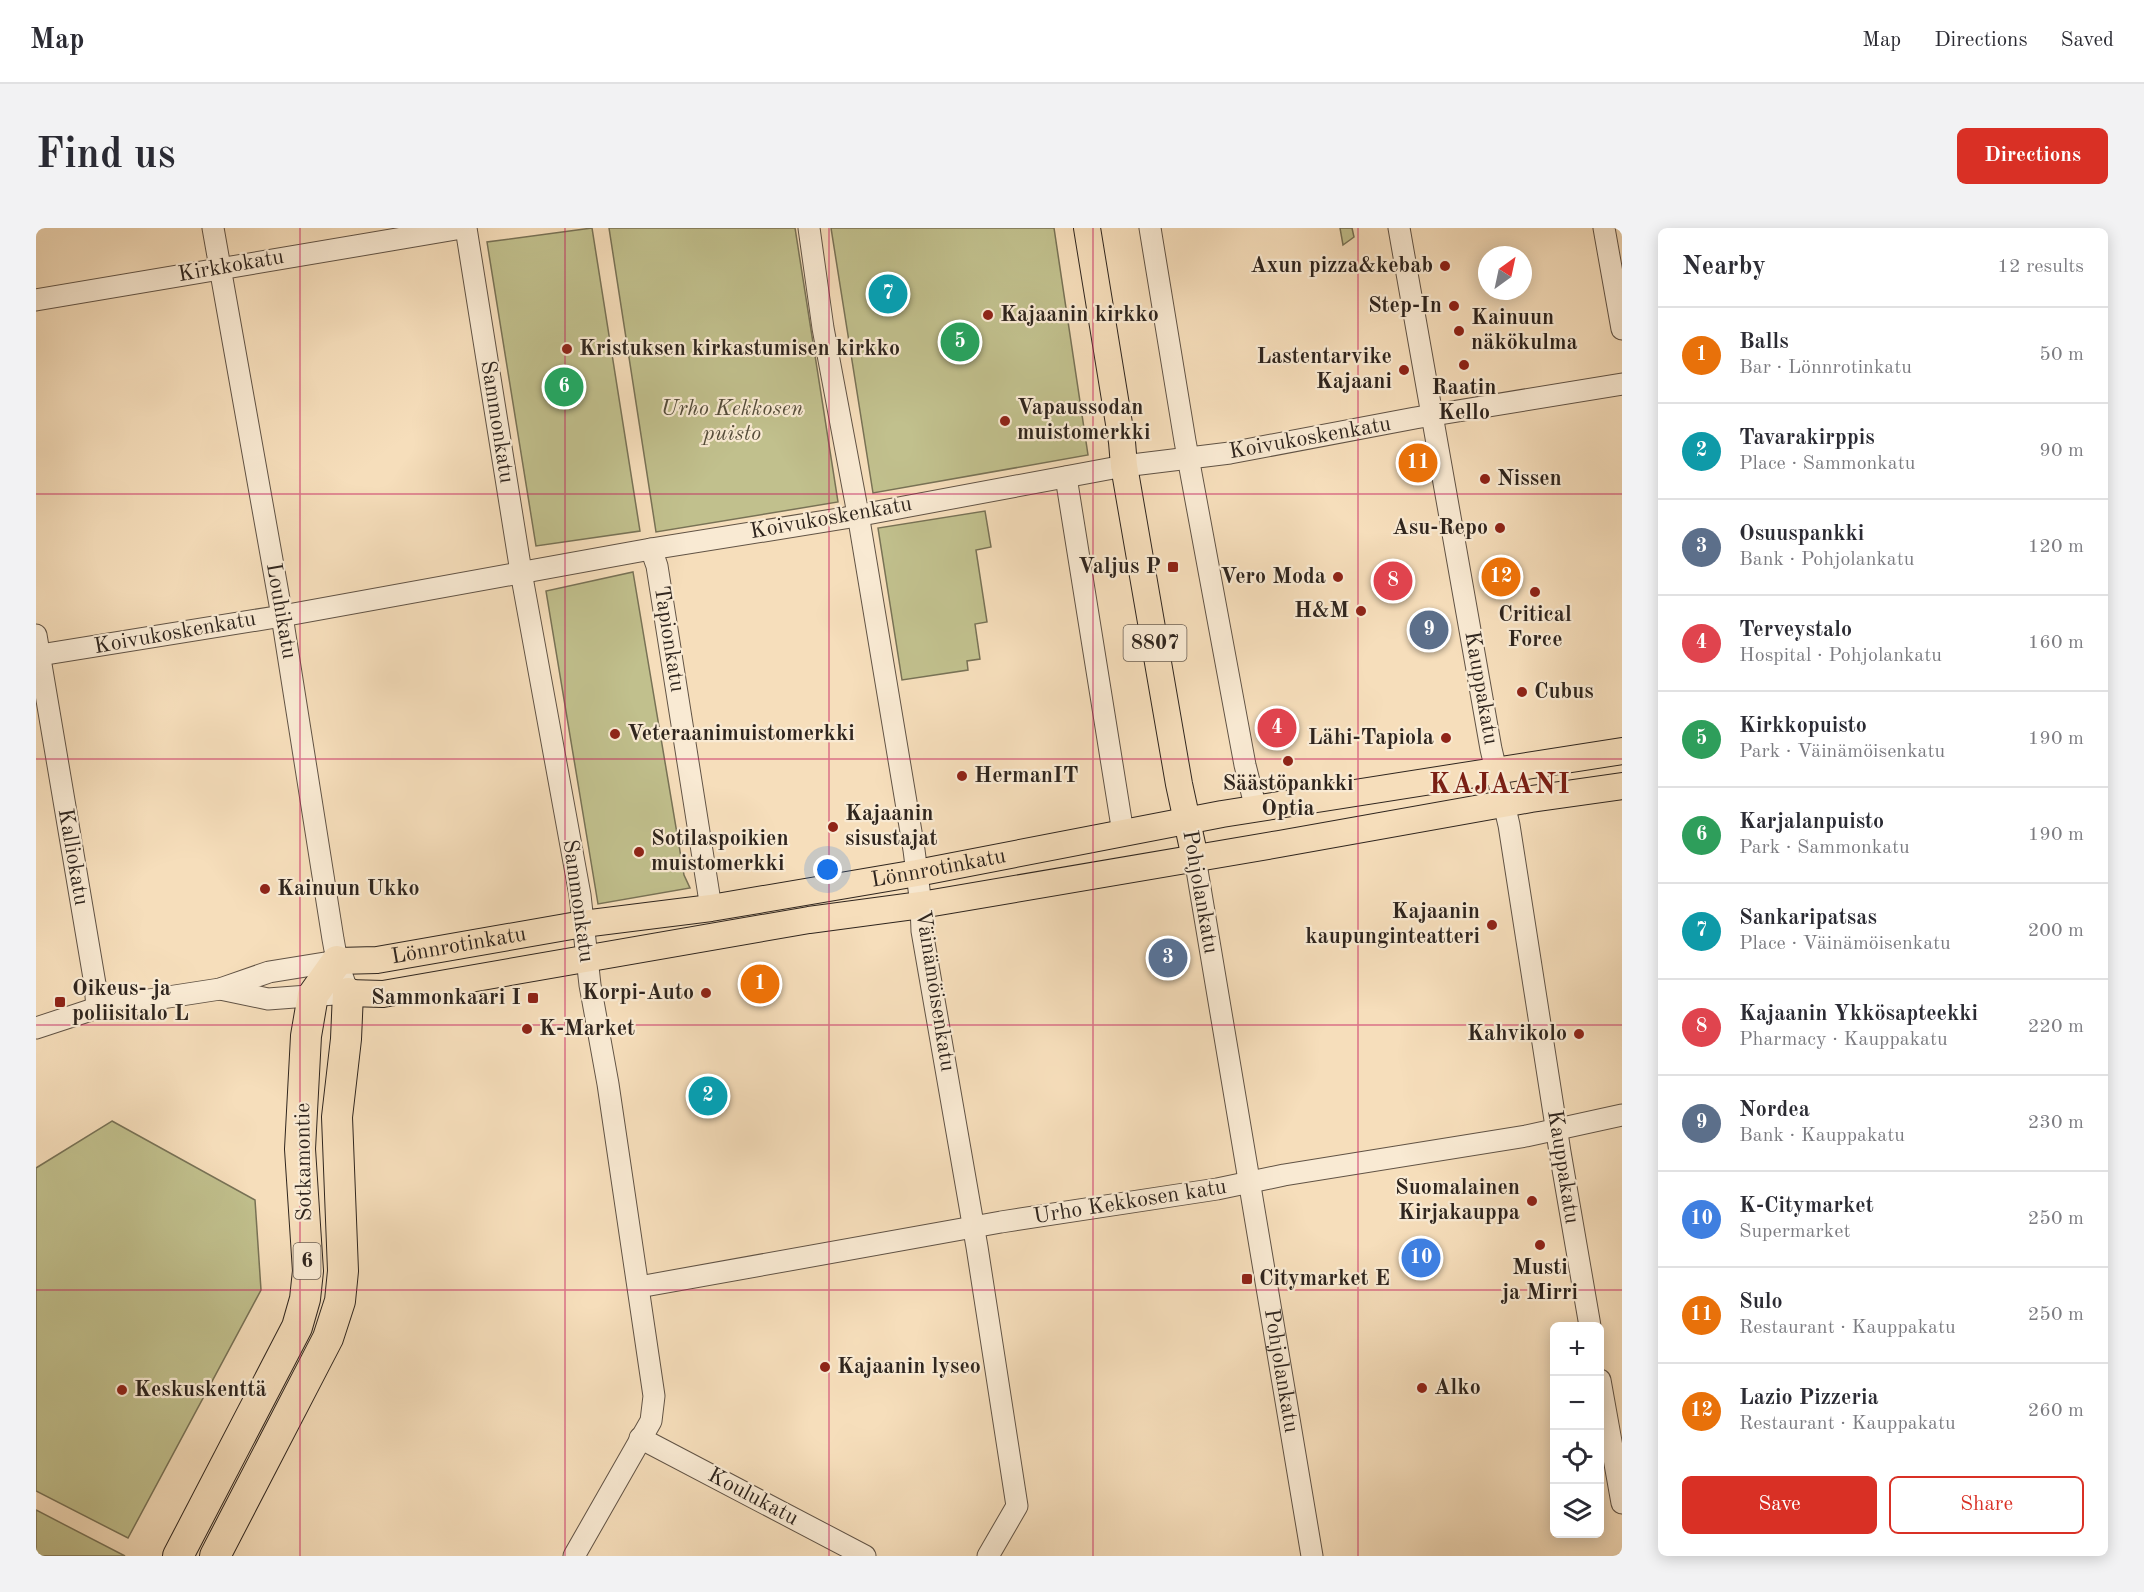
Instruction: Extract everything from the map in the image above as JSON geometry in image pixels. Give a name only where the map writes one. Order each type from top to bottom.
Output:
[{"type":"highway","name":"Sotkamontie","points":[[183,1549],[297,1327],[305,1299],[308,1271],[300,1149],[306,1036],[313,995],[337,961]]},
{"type":"highway","name":"Sotkamontie","points":[[215,1556],[328,1338],[340,1301],[343,1271],[337,1117],[346,1039],[348,993]]},
{"type":"main road","name":"Pohjolankatu","points":[[1087,228],[1124,466],[1179,784],[1195,858]]},
{"type":"main road","name":"Lönnrotinkatu","points":[[337,961],[377,960],[584,924],[711,908],[917,873],[1256,808],[1622,751]]},
{"type":"main road","name":"Lönnrotinkatu","points":[[348,993],[382,994],[808,920],[921,905],[1504,804],[1622,786]]},
{"type":"street","name":"Louhikatu","points":[[213,228],[282,615],[337,961],[348,993]]},
{"type":"street","name":"Kirkkokatu","points":[[36,300],[462,228]]},
{"type":"street","name":"Sammonkatu","points":[[466,228],[521,572],[584,924],[586,958],[608,1084],[654,1396],[651,1421],[574,1556]]},
{"type":"street","name":"Väinämöisenkatu","points":[[809,228],[823,328],[858,514],[917,873],[922,930],[974,1227],[1017,1506],[988,1556]]},
{"type":"street","points":[[1149,228],[1182,426],[1190,458],[1245,765],[1256,808]]},
{"type":"street","name":"Kauppakatu","points":[[1399,228],[1491,749],[1509,825],[1589,1322]]},
{"type":"street","points":[[1604,228],[1622,329]]},
{"type":"street","name":"Koivukoskenkatu","points":[[38,645],[282,615],[1124,466],[1230,453],[1622,384]]},
{"type":"street","points":[[1066,477],[1123,833]]},
{"type":"street","name":"Tapionkatu","points":[[651,549],[657,566],[711,908]]},
{"type":"street","name":"Kalliokatu","points":[[38,645],[95,984],[97,1008]]},
{"type":"street","name":"Pohjolankatu","points":[[1195,858],[1312,1556]]},
{"type":"street","name":"Lönnrotinkatu","points":[[36,1028],[97,1008],[220,989],[269,972],[337,961]]},
{"type":"street","name":"Lönnrotinkatu","points":[[220,989],[268,999],[348,993]]},
{"type":"street","name":"Urho Kekkosen katu","points":[[639,1287],[974,1227],[1217,1189],[1284,1175],[1526,1136],[1622,1115]]},
{"type":"street","points":[[1604,1407],[1622,1503]]},
{"type":"street","name":"Koulukatu","points":[[640,1438],[865,1556]]},
{"type":"street","points":[[183,1549],[215,1556]]},
{"type":"green space","points":[[592,228],[640,531],[536,546],[487,242]]},
{"type":"green space","name":"Urho Kekkosen puisto","points":[[609,228],[795,228],[838,502],[656,532]]},
{"type":"green space","points":[[831,228],[1054,228],[1088,455],[873,493]]},
{"type":"green space","points":[[1340,228],[1352,228],[1354,237],[1343,245]]},
{"type":"green space","points":[[985,511],[991,547],[976,550],[987,622],[975,624],[980,659],[967,661],[968,670],[902,680],[878,528]]},
{"type":"green space","points":[[633,572],[684,875],[690,888],[598,904],[546,591]]},
{"type":"green space","name":"Keskuskenttä","points":[[112,1121],[255,1200],[261,1290],[128,1538],[36,1491],[36,1168]]},
{"type":"green space","points":[[36,1510],[125,1556],[36,1556]]},
{"type":"place","name":"Axun pizza&kebab","points":[[1445,266]]},
{"type":"place","name":"Sankaripatsas","points":[[888,294]]},
{"type":"place","name":"Step-In","points":[[1454,306]]},
{"type":"place","name":"Kajaanin kirkko","points":[[988,315]]},
{"type":"place","name":"Kainuun näkökulma","points":[[1459,331]]},
{"type":"place","name":"Kirkkopuisto","points":[[960,342]]},
{"type":"place","name":"Kristuksen kirkastumisen kirkko","points":[[567,349]]},
{"type":"place","name":"Raatin Kello","points":[[1464,365]]},
{"type":"place","name":"Lastentarvike Kajaani","points":[[1404,370]]},
{"type":"place","name":"Karjalanpuisto","points":[[564,387]]},
{"type":"place","name":"Vapaussodan muistomerkki","points":[[1005,421]]},
{"type":"place","name":"Sulo","points":[[1418,463]]},
{"type":"place","name":"Nissen","points":[[1485,479]]},
{"type":"place","name":"Asu-Repo","points":[[1500,528]]},
{"type":"place","name":"Valjus P","points":[[1173,567]]},
{"type":"place","name":"Vero Moda","points":[[1338,577]]},
{"type":"place","name":"Lazio Pizzeria","points":[[1501,577]]},
{"type":"place","name":"Kajaanin Ykkösapteekki","points":[[1393,581]]},
{"type":"place","name":"Critical Force","points":[[1535,592]]},
{"type":"place","name":"H&M","points":[[1361,611]]},
{"type":"place","name":"Nordea","points":[[1429,630]]},
{"type":"place","name":"Cubus","points":[[1522,692]]},
{"type":"place","name":"Terveystalo","points":[[1277,728]]},
{"type":"place","name":"Veteraanimuistomerkki","points":[[615,734]]},
{"type":"place","name":"Lähi-Tapiola","points":[[1446,738]]},
{"type":"place","name":"Säästöpankki Optia","points":[[1288,761]]},
{"type":"place","name":"HermanIT","points":[[962,776]]},
{"type":"place","name":"Kajaanin sisustajat","points":[[833,827]]},
{"type":"place","name":"Sotilaspoikien muistomerkki","points":[[639,852]]},
{"type":"place","name":"Kainuun Ukko","points":[[265,889]]},
{"type":"place","name":"Kajaanin kaupunginteatteri","points":[[1492,925]]},
{"type":"place","name":"Osuuspankki","points":[[1168,958]]},
{"type":"place","name":"Balls","points":[[760,984]]},
{"type":"place","name":"Korpi-Auto","points":[[706,993]]},
{"type":"place","name":"Sammonkaari I","points":[[533,998]]},
{"type":"place","name":"Oikeus- ja poliisitalo L","points":[[60,1002]]},
{"type":"place","name":"K-Market","points":[[527,1029]]},
{"type":"place","name":"Kahvikolo","points":[[1579,1034]]},
{"type":"place","name":"Tavarakirppis","points":[[708,1096]]},
{"type":"place","name":"Suomalainen Kirjakauppa","points":[[1532,1201]]},
{"type":"place","name":"Musti ja Mirri","points":[[1540,1245]]},
{"type":"place","name":"K-Citymarket","points":[[1421,1258]]},
{"type":"place","name":"Citymarket E","points":[[1247,1279]]},
{"type":"place","name":"Kajaanin lyseo","points":[[825,1367]]},
{"type":"place","name":"Alko","points":[[1422,1388]]},
{"type":"place","name":"Keskuskenttä","points":[[122,1390]]},
{"type":"district","name":"KAJAANI","points":[[1500,786]]}]
